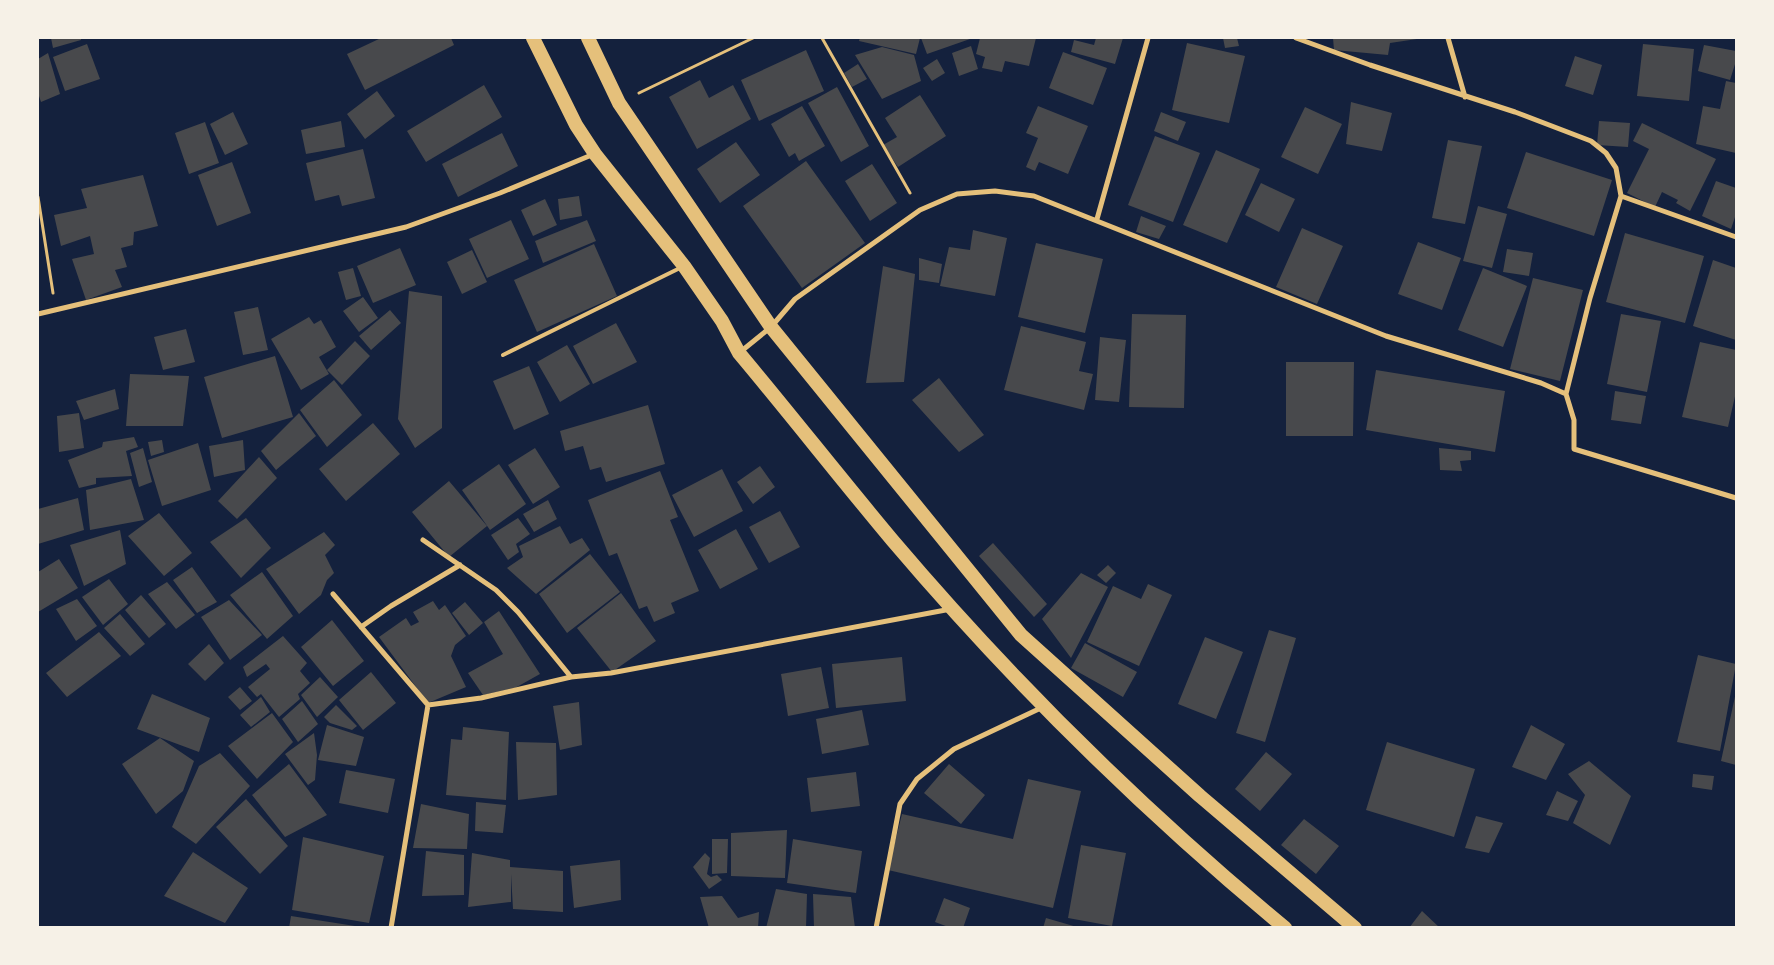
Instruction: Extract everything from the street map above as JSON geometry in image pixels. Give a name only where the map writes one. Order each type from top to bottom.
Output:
[{"type":"highway","points":[[533,38],[576,125],[595,154],[684,266],[722,321],[739,353],[894,542],[1045,706],[1142,802],[1285,928]]},
{"type":"highway","points":[[588,38],[619,103],[771,327],[1021,635],[1200,796],[1355,928]]},
{"type":"street","points":[[1097,220],[1148,38]]},
{"type":"street","points":[[1296,38],[1465,97],[1515,112],[1591,141],[1606,153],[1616,168],[1621,196],[1593,289],[1566,394],[1574,420],[1574,449],[1736,498]]},
{"type":"street","points":[[1448,38],[1465,97]]},
{"type":"street","points":[[38,314],[406,227],[500,193],[595,154]]},
{"type":"street","points":[[739,353],[771,327],[795,299],[920,210],[957,194],[995,191],[1034,196],[1386,336],[1541,383],[1566,394]]},
{"type":"street","points":[[1621,196],[1736,237]]},
{"type":"street","points":[[423,540],[496,590],[518,612],[571,677]]},
{"type":"street","points":[[361,627],[391,606],[460,565]]},
{"type":"street","points":[[333,594],[428,705]]},
{"type":"street","points":[[428,705],[480,698],[571,677],[611,672],[954,608]]},
{"type":"street","points":[[391,928],[428,705]]},
{"type":"street","points":[[876,928],[900,804],[917,778],[954,749],[1045,706]]},
{"type":"lane","points":[[503,355],[684,266]]},
{"type":"path","points":[[619,103],[753,38]]},
{"type":"path","points":[[822,38],[920,210]]},
{"type":"path","points":[[38,197],[56,311]]},
{"type":"building","points":[[51,38],[81,38],[81,40],[53,48]]},
{"type":"building","points":[[381,38],[451,38],[454,45],[365,90],[347,54]]},
{"type":"building","points":[[860,38],[920,38],[916,54],[859,41]]},
{"type":"building","points":[[921,38],[969,38],[970,39],[927,54]]},
{"type":"building","points":[[980,38],[1036,38],[1029,66],[1005,61],[1002,72],[982,68],[985,57],[976,54]]},
{"type":"building","points":[[1096,38],[1123,38],[1115,64],[1071,52],[1074,40],[1094,45]]},
{"type":"building","points":[[1223,38],[1237,38],[1239,46],[1225,48]]},
{"type":"building","points":[[1333,38],[1417,39],[1390,43],[1388,55],[1334,50]]},
{"type":"building","points":[[1187,43],[1245,56],[1229,123],[1172,110]]},
{"type":"building","points":[[87,44],[100,79],[65,91],[53,57]]},
{"type":"building","points":[[1643,44],[1694,49],[1689,101],[1637,96]]},
{"type":"building","points":[[1704,45],[1736,51],[1736,61],[1730,80],[1698,71]]},
{"type":"building","points":[[971,46],[978,69],[959,76],[952,53]]},
{"type":"building","points":[[882,47],[914,55],[921,81],[882,99],[855,55]]},
{"type":"building","points":[[806,50],[824,91],[759,121],[741,80]]},
{"type":"building","points":[[1063,52],[1107,68],[1093,105],[1049,88]]},
{"type":"building","points":[[48,53],[60,94],[41,102],[38,93],[38,59]]},
{"type":"building","points":[[1575,56],[1602,65],[1593,95],[1565,86]]},
{"type":"building","points":[[937,59],[945,73],[932,81],[923,68]]},
{"type":"building","points":[[858,64],[867,79],[852,87],[844,73]]},
{"type":"building","points":[[700,80],[709,98],[733,85],[751,119],[697,149],[669,97]]},
{"type":"building","points":[[1726,81],[1736,83],[1736,153],[1696,144],[1703,106],[1720,109]]},
{"type":"building","points":[[484,85],[502,117],[426,162],[407,131]]},
{"type":"building","points":[[837,87],[869,146],[841,162],[808,103]]},
{"type":"building","points":[[377,91],[395,116],[365,139],[347,114]]},
{"type":"building","points":[[920,95],[946,136],[898,167],[883,145],[897,137],[885,118]]},
{"type":"building","points":[[1351,102],[1392,113],[1382,151],[1346,144]]},
{"type":"building","points":[[802,106],[825,146],[799,161],[795,153],[789,157],[771,124]]},
{"type":"building","points":[[1038,106],[1088,126],[1068,174],[1039,162],[1035,171],[1026,167],[1038,138],[1026,133]]},
{"type":"building","points":[[1305,107],[1342,124],[1318,174],[1281,157]]},
{"type":"building","points":[[233,112],[248,144],[225,155],[210,124]]},
{"type":"building","points":[[1161,112],[1186,122],[1178,141],[1154,131]]},
{"type":"building","points":[[341,121],[345,147],[306,154],[301,130]]},
{"type":"building","points":[[1599,121],[1630,123],[1628,147],[1597,145]]},
{"type":"building","points":[[205,122],[219,163],[189,174],[175,133]]},
{"type":"building","points":[[1642,123],[1716,159],[1690,211],[1676,203],[1678,200],[1662,192],[1655,207],[1627,193],[1649,149],[1633,141]]},
{"type":"building","points":[[502,133],[518,166],[458,197],[442,164]]},
{"type":"building","points":[[1155,136],[1200,153],[1173,222],[1128,205]]},
{"type":"building","points":[[1448,140],[1482,146],[1465,224],[1432,218]]},
{"type":"building","points":[[736,142],[760,175],[720,203],[697,169]]},
{"type":"building","points":[[363,149],[375,198],[342,206],[339,195],[315,201],[306,163]]},
{"type":"building","points":[[1216,150],[1260,169],[1227,243],[1183,225]]},
{"type":"building","points":[[1526,152],[1612,180],[1594,236],[1507,208]]},
{"type":"building","points":[[806,161],[865,243],[802,288],[743,206]]},
{"type":"building","points":[[232,162],[251,213],[217,226],[198,175]]},
{"type":"building","points":[[872,164],[897,203],[870,221],[845,181]]},
{"type":"building","points":[[143,175],[158,226],[134,232],[133,245],[121,248],[127,267],[115,270],[122,287],[86,300],[72,259],[94,254],[90,236],[61,246],[54,215],[87,208],[81,189]]},
{"type":"building","points":[[1716,181],[1736,188],[1736,214],[1731,229],[1702,216]]},
{"type":"building","points":[[1261,183],[1295,199],[1279,232],[1245,215]]},
{"type":"building","points":[[579,196],[582,216],[560,220],[558,199]]},
{"type":"building","points":[[545,199],[557,225],[533,236],[521,210]]},
{"type":"building","points":[[1478,206],[1507,214],[1492,268],[1463,261]]},
{"type":"building","points":[[1141,216],[1166,226],[1159,239],[1136,232]]},
{"type":"building","points":[[511,220],[529,259],[487,278],[469,239]]},
{"type":"building","points":[[587,220],[596,241],[543,263],[535,241]]},
{"type":"building","points":[[1302,228],[1343,246],[1317,304],[1276,287]]},
{"type":"building","points":[[973,230],[1007,238],[995,296],[940,286],[949,247],[970,250]]},
{"type":"building","points":[[1625,233],[1704,256],[1685,323],[1606,302]]},
{"type":"building","points":[[1418,242],[1461,258],[1442,310],[1398,294]]},
{"type":"building","points":[[1036,243],[1103,259],[1085,333],[1018,317]]},
{"type":"building","points":[[594,244],[617,296],[537,332],[514,280]]},
{"type":"building","points":[[400,248],[416,285],[373,303],[357,266]]},
{"type":"building","points":[[1507,249],[1533,253],[1529,276],[1503,272]]},
{"type":"building","points":[[472,250],[487,282],[462,294],[447,262]]},
{"type":"building","points":[[919,258],[942,264],[939,283],[919,280]]},
{"type":"building","points":[[1713,260],[1736,268],[1736,340],[1693,326]]},
{"type":"building","points":[[883,266],[915,274],[904,382],[866,383]]},
{"type":"building","points":[[353,268],[361,296],[346,300],[338,272]]},
{"type":"building","points":[[1483,268],[1527,286],[1503,347],[1458,330]]},
{"type":"building","points":[[1533,278],[1583,290],[1560,381],[1510,369]]},
{"type":"building","points":[[409,291],[442,296],[442,428],[415,448],[398,419]]},
{"type":"building","points":[[363,297],[378,318],[359,332],[343,311]]},
{"type":"building","points":[[258,307],[268,350],[243,355],[234,312]]},
{"type":"building","points":[[390,310],[401,323],[371,350],[359,336]]},
{"type":"building","points":[[1132,314],[1186,315],[1184,408],[1129,407]]},
{"type":"building","points":[[1621,314],[1661,321],[1647,392],[1607,384]]},
{"type":"building","points":[[309,317],[314,324],[321,320],[336,347],[319,357],[329,374],[301,390],[271,339]]},
{"type":"building","points":[[616,323],[637,362],[593,384],[573,346]]},
{"type":"building","points":[[1021,326],[1086,342],[1079,371],[1093,374],[1084,410],[1004,390]]},
{"type":"building","points":[[186,329],[195,362],[163,370],[154,337]]},
{"type":"building","points":[[1100,337],[1126,340],[1119,402],[1095,400]]},
{"type":"building","points":[[355,341],[370,356],[342,385],[327,370]]},
{"type":"building","points":[[1700,342],[1736,350],[1736,392],[1728,427],[1682,417]]},
{"type":"building","points":[[567,345],[590,384],[560,402],[537,362]]},
{"type":"building","points":[[275,356],[293,417],[222,438],[204,377]]},
{"type":"building","points":[[1286,362],[1354,362],[1353,436],[1286,436]]},
{"type":"building","points":[[529,366],[549,414],[514,430],[493,381]]},
{"type":"building","points":[[1376,370],[1505,391],[1495,452],[1366,430]]},
{"type":"building","points":[[130,374],[189,376],[183,426],[126,426]]},
{"type":"building","points":[[939,378],[984,435],[959,452],[912,400]]},
{"type":"building","points":[[334,380],[362,415],[327,447],[300,410]]},
{"type":"building","points":[[115,389],[119,409],[84,420],[76,401]]},
{"type":"building","points":[[1615,391],[1646,396],[1641,424],[1611,420]]},
{"type":"building","points":[[648,405],[665,464],[606,482],[601,467],[590,470],[583,446],[565,451],[560,431]]},
{"type":"building","points":[[79,413],[84,448],[59,452],[57,416]]},
{"type":"building","points":[[299,413],[316,436],[276,470],[261,451]]},
{"type":"building","points":[[373,423],[400,454],[346,501],[319,469]]},
{"type":"building","points":[[134,437],[138,447],[126,451],[132,476],[96,478],[96,484],[79,488],[68,460],[102,447],[103,442]]},
{"type":"building","points":[[162,440],[164,452],[151,456],[148,442]]},
{"type":"building","points":[[243,440],[245,470],[214,477],[209,446]]},
{"type":"building","points":[[198,443],[211,490],[162,506],[148,460]]},
{"type":"building","points":[[143,448],[152,482],[139,487],[130,453]]},
{"type":"building","points":[[535,448],[560,487],[533,504],[508,465]]},
{"type":"building","points":[[1439,448],[1471,451],[1471,460],[1460,461],[1462,471],[1440,470]]},
{"type":"building","points":[[259,457],[277,478],[237,519],[218,501]]},
{"type":"building","points":[[499,464],[526,504],[490,530],[462,490]]},
{"type":"building","points":[[760,466],[775,487],[753,504],[737,482]]},
{"type":"building","points":[[722,469],[743,511],[694,537],[672,495]]},
{"type":"building","points":[[660,471],[678,517],[670,520],[699,591],[671,603],[675,613],[654,622],[647,606],[639,609],[617,553],[609,556],[588,500]]},
{"type":"building","points":[[131,479],[144,520],[90,530],[86,490]]},
{"type":"building","points":[[449,481],[487,526],[449,557],[412,512]]},
{"type":"building","points":[[78,498],[84,530],[38,544],[38,509]]},
{"type":"building","points":[[548,500],[557,519],[534,532],[523,514]]},
{"type":"building","points":[[780,511],[800,547],[769,563],[749,527]]},
{"type":"building","points":[[159,513],[192,553],[164,576],[128,536]]},
{"type":"building","points":[[246,518],[271,548],[241,578],[210,542]]},
{"type":"building","points":[[518,518],[530,534],[516,544],[519,552],[508,560],[491,535]]},
{"type":"building","points":[[560,526],[570,544],[582,538],[590,550],[536,594],[507,568],[523,557],[519,546]]},
{"type":"building","points":[[736,529],[758,569],[720,589],[698,550]]},
{"type":"building","points":[[120,530],[126,564],[84,586],[70,545]]},
{"type":"building","points":[[324,532],[335,545],[325,555],[334,573],[327,580],[321,595],[299,614],[266,569]]},
{"type":"building","points":[[993,543],[1047,604],[1034,617],[979,556]]},
{"type":"building","points":[[590,554],[620,592],[567,633],[539,594]]},
{"type":"building","points":[[59,559],[78,588],[38,612],[38,572]]},
{"type":"building","points":[[1108,565],[1116,573],[1106,583],[1097,575]]},
{"type":"building","points":[[192,567],[217,602],[197,613],[173,580]]},
{"type":"building","points":[[262,572],[293,616],[267,639],[230,595]]},
{"type":"building","points":[[1081,573],[1108,587],[1071,658],[1042,619]]},
{"type":"building","points":[[109,579],[128,604],[103,625],[82,597]]},
{"type":"building","points":[[167,582],[195,615],[176,629],[148,594]]},
{"type":"building","points":[[1148,584],[1172,595],[1139,666],[1087,642],[1113,586],[1141,599]]},
{"type":"building","points":[[621,593],[656,641],[612,672],[577,628]]},
{"type":"building","points":[[141,595],[166,624],[149,638],[125,610]]},
{"type":"building","points":[[77,599],[97,626],[76,641],[56,609]]},
{"type":"building","points":[[229,600],[262,635],[230,660],[201,617]]},
{"type":"building","points":[[433,601],[439,610],[445,605],[466,636],[455,645],[451,656],[466,687],[428,703],[379,637],[406,618],[411,626],[419,622],[413,612]]},
{"type":"building","points":[[465,602],[483,623],[469,635],[452,613]]},
{"type":"building","points":[[499,611],[540,674],[515,688],[483,695],[468,673],[503,654],[484,622]]},
{"type":"building","points":[[120,614],[145,644],[130,656],[104,628]]},
{"type":"building","points":[[332,620],[364,661],[333,686],[301,647]]},
{"type":"building","points":[[1269,630],[1296,638],[1265,742],[1236,733]]},
{"type":"building","points":[[99,632],[121,656],[67,697],[46,673]]},
{"type":"building","points":[[283,636],[307,663],[300,671],[310,683],[298,694],[300,699],[279,717],[261,694],[257,697],[248,687],[270,669],[266,664],[247,677],[243,667]]},
{"type":"building","points":[[1205,637],[1243,652],[1216,719],[1178,704]]},
{"type":"building","points":[[1085,643],[1137,672],[1123,697],[1071,668]]},
{"type":"building","points":[[209,644],[224,663],[205,681],[188,664]]},
{"type":"building","points":[[1698,655],[1736,664],[1720,751],[1677,742]]},
{"type":"building","points":[[902,657],[906,701],[836,708],[832,664]]},
{"type":"building","points":[[821,667],[829,708],[788,716],[781,674]]},
{"type":"building","points":[[371,672],[396,703],[363,730],[339,700]]},
{"type":"building","points":[[320,677],[338,697],[317,717],[301,695]]},
{"type":"building","points":[[240,687],[252,701],[240,710],[228,697]]},
{"type":"building","points":[[1736,692],[1736,765],[1721,761]]},
{"type":"building","points":[[152,694],[210,718],[199,752],[137,729]]},
{"type":"building","points":[[261,697],[270,712],[251,727],[240,715]]},
{"type":"building","points":[[302,701],[318,724],[298,742],[282,719]]},
{"type":"building","points":[[579,702],[582,745],[560,750],[553,706]]},
{"type":"building","points":[[336,705],[357,726],[352,730],[330,723],[324,717]]},
{"type":"building","points":[[862,710],[869,745],[822,754],[816,719]]},
{"type":"building","points":[[272,713],[293,742],[257,779],[228,746]]},
{"type":"building","points":[[327,725],[364,737],[356,766],[318,760]]},
{"type":"building","points":[[1531,725],[1565,744],[1546,780],[1512,767]]},
{"type":"building","points":[[463,727],[509,732],[506,800],[446,795],[451,739],[462,740]]},
{"type":"building","points":[[314,733],[317,755],[315,780],[308,785],[285,754]]},
{"type":"building","points":[[160,738],[194,761],[183,791],[156,814],[122,764]]},
{"type":"building","points":[[516,742],[556,743],[557,795],[518,800]]},
{"type":"building","points":[[1387,742],[1475,769],[1454,837],[1366,810]]},
{"type":"building","points":[[1266,752],[1292,774],[1260,811],[1235,789]]},
{"type":"building","points":[[220,753],[250,786],[196,844],[172,827],[199,766]]},
{"type":"building","points":[[1589,761],[1631,796],[1610,845],[1573,823],[1585,795],[1568,774]]},
{"type":"building","points":[[289,764],[327,815],[285,837],[252,795]]},
{"type":"building","points":[[949,764],[985,795],[961,824],[924,793]]},
{"type":"building","points":[[346,770],[395,779],[388,813],[339,803]]},
{"type":"building","points":[[856,772],[860,806],[811,812],[807,778]]},
{"type":"building","points":[[1693,774],[1714,776],[1712,790],[1692,787]]},
{"type":"building","points":[[1028,779],[1081,791],[1053,908],[888,870],[902,814],[1013,839]]},
{"type":"building","points":[[1557,791],[1578,801],[1568,821],[1546,815]]},
{"type":"building","points":[[246,799],[288,846],[260,874],[216,827]]},
{"type":"building","points":[[476,802],[506,805],[503,833],[475,831]]},
{"type":"building","points":[[421,804],[469,814],[467,849],[413,848]]},
{"type":"building","points":[[1476,816],[1503,823],[1489,853],[1465,848]]},
{"type":"building","points":[[1304,819],[1339,846],[1316,874],[1281,845]]},
{"type":"building","points":[[787,830],[785,878],[731,876],[731,833]]},
{"type":"building","points":[[303,837],[384,856],[369,923],[292,910]]},
{"type":"building","points":[[712,839],[728,839],[727,873],[712,874]]},
{"type":"building","points":[[793,839],[862,851],[856,893],[787,883]]},
{"type":"building","points":[[1081,845],[1126,853],[1112,926],[1068,918]]},
{"type":"building","points":[[426,851],[464,855],[464,895],[422,896]]},
{"type":"building","points":[[193,852],[248,888],[225,923],[164,896]]},
{"type":"building","points":[[472,853],[510,860],[510,867],[563,871],[563,912],[513,909],[511,874],[511,902],[468,907]]},
{"type":"building","points":[[705,853],[710,858],[707,874],[711,877],[717,875],[722,880],[709,889],[693,867]]},
{"type":"building","points":[[620,860],[621,900],[574,908],[570,866]]},
{"type":"building","points":[[776,889],[807,894],[806,928],[766,928]]},
{"type":"building","points":[[813,894],[851,897],[855,928],[814,928]]},
{"type":"building","points":[[722,896],[738,918],[759,912],[758,928],[709,928],[700,897]]},
{"type":"building","points":[[944,898],[970,908],[963,928],[951,928],[935,922]]},
{"type":"building","points":[[1422,911],[1440,928],[1409,928]]},
{"type":"building","points":[[291,916],[355,926],[355,928],[289,928]]},
{"type":"building","points":[[1046,918],[1077,927],[1077,928],[1043,928]]}]
